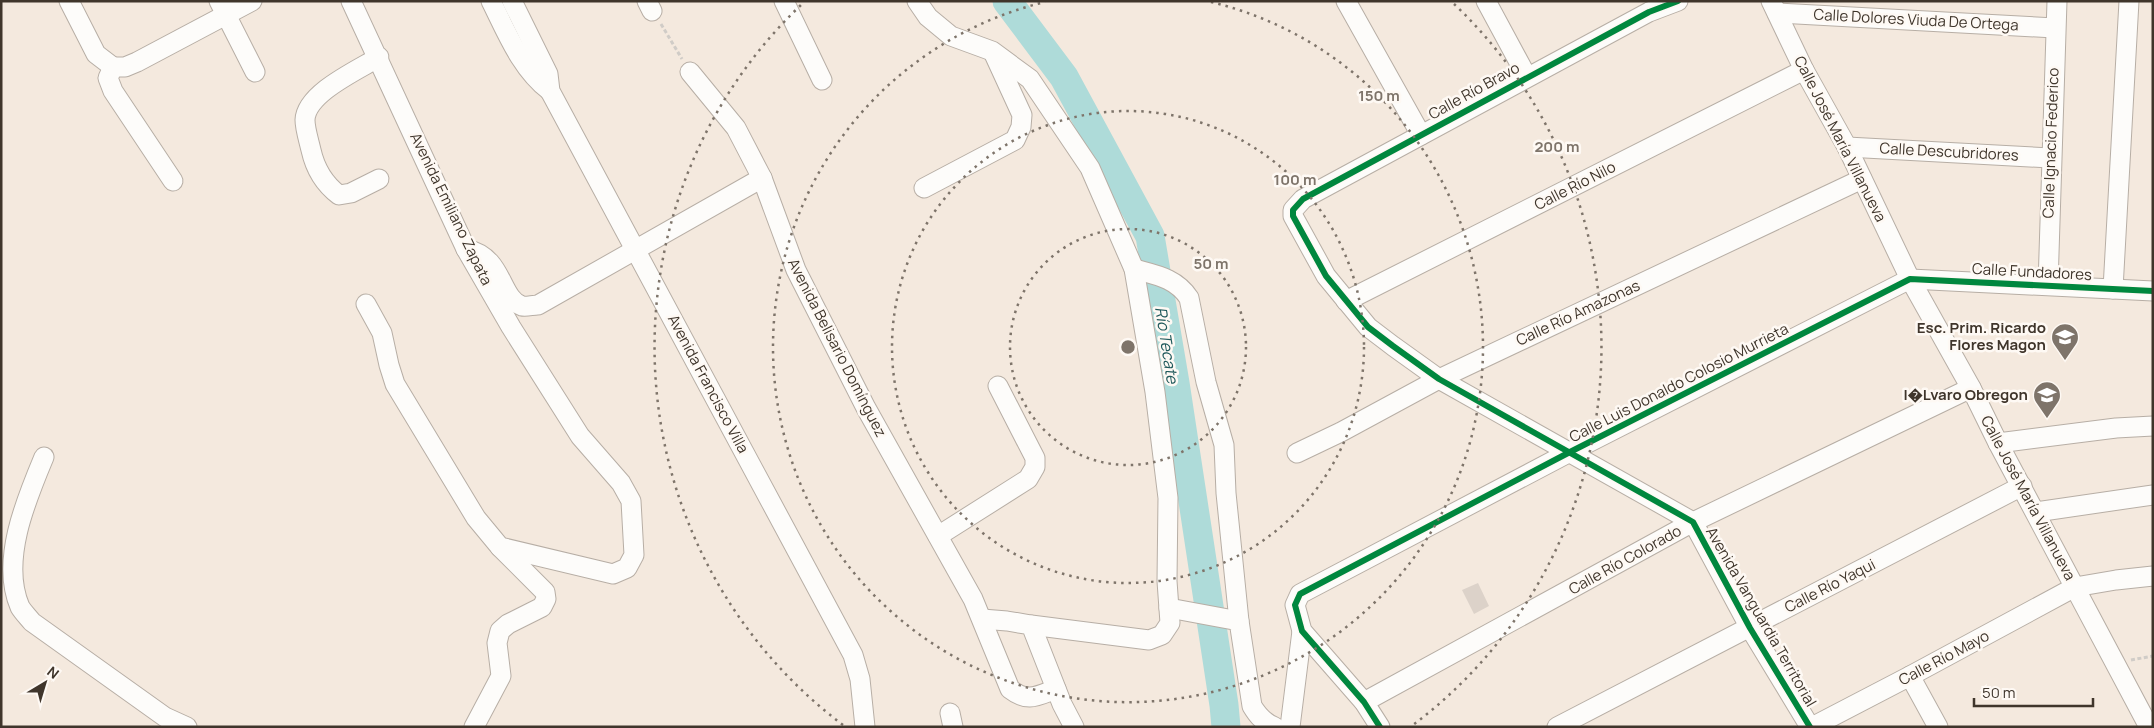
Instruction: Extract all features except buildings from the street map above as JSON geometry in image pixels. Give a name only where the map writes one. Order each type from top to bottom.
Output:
[{"type":"street","points":[[69,1],[96,54],[113,67],[125,67],[137,62],[223,9],[252,1]]},
{"type":"street","name":"Avenida Emiliano Zapata","points":[[351,1],[379,57],[466,249],[511,327],[580,436],[621,482],[631,501],[634,555],[627,568],[613,574],[500,547]]},
{"type":"street","name":"Avenida Francisco Villa","points":[[491,1],[526,66],[536,81],[550,92]]},
{"type":"street","name":"Avenida Francisco Villa","points":[[512,1],[548,74],[550,92],[853,655],[860,679],[865,727]]},
{"type":"street","points":[[784,1],[822,80]]},
{"type":"street","points":[[916,1],[928,17],[951,36],[992,51],[1030,79],[1090,168],[1134,269],[1156,392],[1168,498],[1170,623],[1162,635],[1149,640],[982,619]]},
{"type":"street","points":[[1346,1],[1421,135]]},
{"type":"street","points":[[1486,1],[1527,77]]},
{"type":"street","name":"Calle Río Bravo","points":[[1293,216],[1293,210],[1303,199],[1527,77],[1646,7],[1678,1]]},
{"type":"street","name":"Calle Ignacio Federico","points":[[2048,285],[2050,158],[2057,1]]},
{"type":"street","points":[[2113,288],[2129,1]]},
{"type":"street","name":"Calle Dolores Viuda De Ortega","points":[[1774,7],[2055,28]]},
{"type":"street","name":"Calle José María Villanueva","points":[[1774,7],[1804,70],[1847,147],[1910,279],[1971,388],[1998,443],[2149,727]]},
{"type":"street","points":[[223,9],[255,72]]},
{"type":"street","points":[[924,188],[1015,140],[1021,127],[1022,115],[992,51]]},
{"type":"street","points":[[379,57],[320,93],[311,102],[305,119],[315,167],[330,188],[338,194],[351,193],[380,179]]},
{"type":"street","points":[[113,67],[108,78],[113,91],[173,180]]},
{"type":"street","name":"Calle Río Nilo","points":[[1346,301],[1804,70]]},
{"type":"street","name":"Avenida Belisario Domínguez","points":[[690,72],[736,128],[762,178],[796,270],[866,408],[973,598],[1010,689],[1018,696],[1028,699],[1056,689]]},
{"type":"street","name":"Calle Descubridores","points":[[1847,147],[2050,158]]},
{"type":"street","points":[[466,249],[478,251],[487,258],[514,301],[523,306],[538,305],[762,178]]},
{"type":"street","name":"Calle Río Amazonas","points":[[1297,453],[1341,432],[1439,379],[1862,179]]},
{"type":"street","name":"Avenida Vanguardia Territorial","points":[[1293,216],[1326,276],[1368,326],[1439,379],[1693,522],[1750,628],[1811,727]]},
{"type":"street","points":[[1134,269],[1171,280],[1182,288],[1189,298],[1206,382],[1224,445],[1226,493],[1239,621],[1252,706],[1266,724],[1275,727]]},
{"type":"street","name":"Calle Fundadores","points":[[1910,279],[2153,291]]},
{"type":"street","name":"Calle Luis Donaldo Colosio Murrieta","points":[[1302,631],[1295,606],[1300,594],[1570,452],[1910,279]]},
{"type":"street","points":[[366,304],[382,333],[395,384],[476,518],[500,547],[545,592],[546,599],[542,606],[508,624],[500,631],[497,643],[501,676],[474,727]]},
{"type":"street","points":[[938,536],[1028,479],[1035,467],[1035,458],[998,386]]},
{"type":"street","name":"Calle Río Colorado","points":[[1364,702],[1693,522],[1971,388]]},
{"type":"street","points":[[1998,443],[2116,428],[2153,426]]},
{"type":"street","points":[[44,457],[6,556],[14,592],[20,608],[32,622],[162,722],[187,727]]},
{"type":"street","name":"Calle Río Yaqui","points":[[1557,727],[2022,486]]},
{"type":"street","points":[[2036,512],[2153,495]]},
{"type":"street","name":"Calle Río Mayo","points":[[1811,727],[2075,587],[2153,576]]},
{"type":"street","points":[[1169,608],[1239,621]]},
{"type":"street","points":[[1031,625],[1056,689],[1074,727]]},
{"type":"street","points":[[1302,631],[1364,702],[1380,727]]},
{"type":"street","points":[[1290,727],[1302,631]]},
{"type":"street","points":[[1910,676],[1938,727]]},
{"type":"path","points":[[649,6],[690,72]]},
{"type":"path","points":[[2116,662],[2153,656]]},
{"type":"waterway","name":"Río Tecate","points":[[1007,1],[1064,77],[1150,236],[1175,383],[1226,727]]},
{"type":"cycle path","points":[[1678,1],[1649,12],[1303,199],[1293,210],[1293,216],[1326,276],[1368,327],[1439,379],[1693,522],[1750,628],[1810,727]]},
{"type":"cycle path","points":[[1380,727],[1364,702],[1302,631],[1295,605],[1300,594],[1570,452],[1910,279],[2153,291]]},
{"type":"place","name":"Esc. Prim. Ricardo Flores Magon","points":[[2065,361]]},
{"type":"place","name":"I�Lvaro Obregon","points":[[2047,419]]}]
